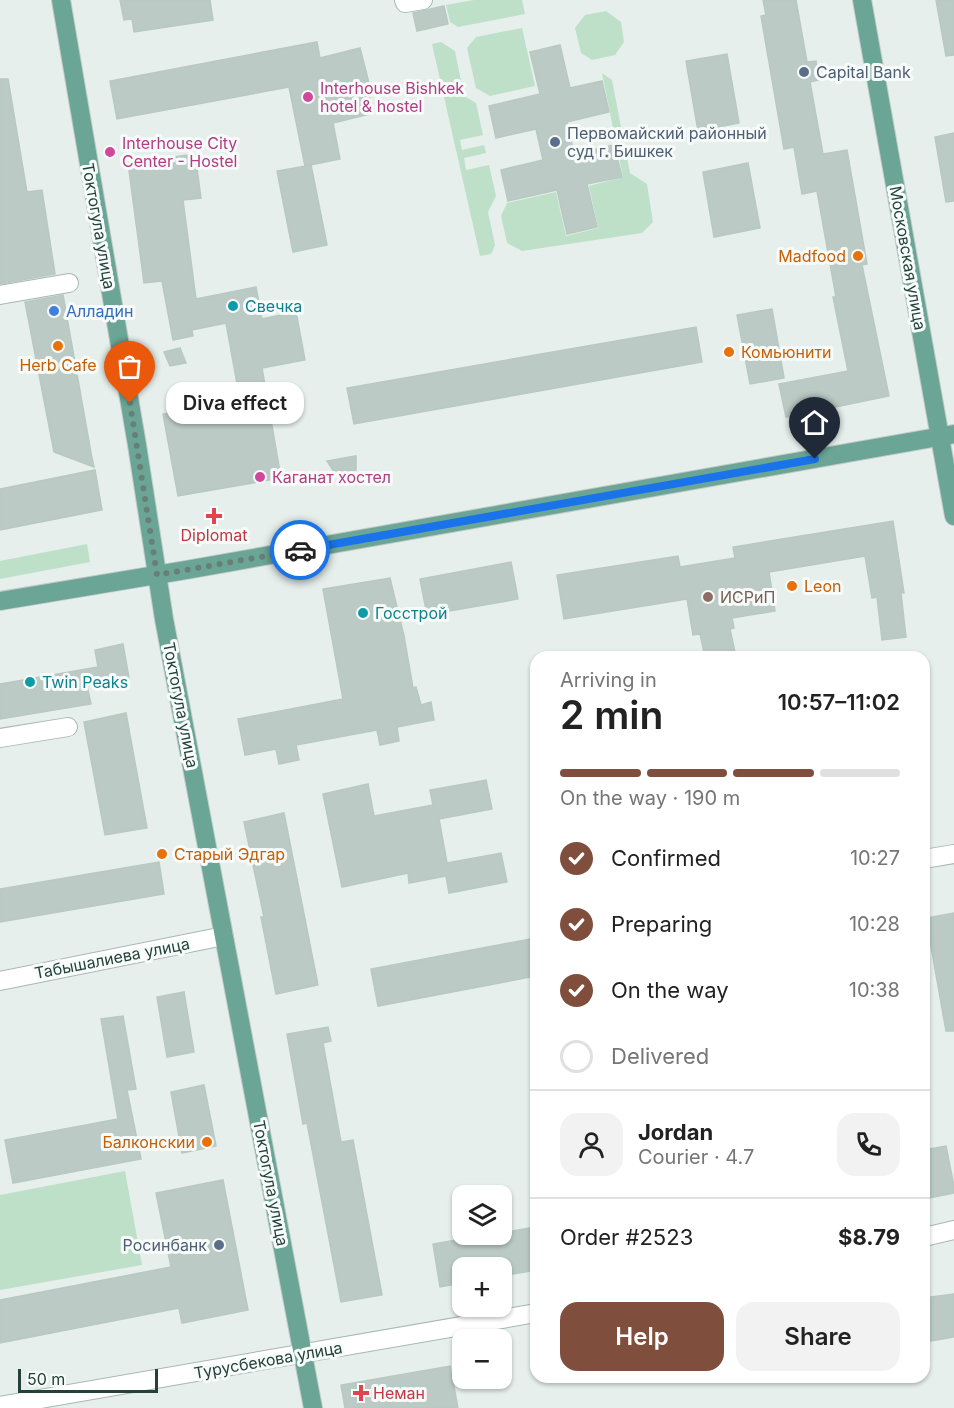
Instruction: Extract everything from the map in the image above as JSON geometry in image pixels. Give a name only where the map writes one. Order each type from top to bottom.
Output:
[{"type":"main road","name":"Токтогула улица","points":[[61,0],[157,575],[313,1408]]},
{"type":"main road","name":"Московская улица","points":[[862,0],[947,436],[954,516]]},
{"type":"main road","points":[[0,601],[947,436]]},
{"type":"street","points":[[404,0],[405,3],[423,0]]},
{"type":"street","points":[[0,294],[69,283]]},
{"type":"street","points":[[0,738],[68,727]]},
{"type":"street","points":[[930,858],[954,854]]},
{"type":"street","name":"Табышалиева улица","points":[[0,981],[224,936]]},
{"type":"street","points":[[930,1236],[954,1230]]},
{"type":"street","name":"Турусбекова улица","points":[[0,1406],[530,1314]]},
{"type":"green space","points":[[474,0],[522,0],[525,14],[458,27],[450,22],[446,5]]},
{"type":"green space","points":[[606,11],[621,22],[624,42],[615,55],[592,60],[581,53],[575,28],[585,15]]},
{"type":"green space","points":[[522,28],[535,86],[490,96],[476,88],[467,48],[476,37]]},
{"type":"green space","points":[[441,42],[455,51],[464,96],[476,103],[483,135],[460,140],[462,150],[484,145],[486,153],[464,158],[466,170],[489,165],[496,196],[488,212],[495,245],[491,254],[480,256],[432,44]]},
{"type":"green space","points":[[602,73],[612,80],[630,173],[647,184],[653,222],[642,233],[522,251],[507,243],[501,216],[507,203],[556,192],[566,236],[598,228],[589,186],[623,177]]},
{"type":"green space","points":[[87,544],[90,562],[0,579],[0,561]]},
{"type":"green space","points":[[125,1171],[142,1265],[0,1290],[0,1195]]},
{"type":"building","points":[[120,0],[210,0],[213,20],[134,32],[132,19],[124,20]]},
{"type":"building","points":[[763,0],[796,0],[807,62],[816,61],[819,80],[810,82],[823,154],[847,150],[867,264],[862,265],[889,396],[786,417],[779,384],[848,371],[833,297],[836,297],[817,191],[802,194],[794,147],[784,149],[761,16],[766,15]]},
{"type":"building","points":[[936,0],[954,0],[954,55],[946,56]]},
{"type":"building","points":[[444,6],[448,24],[417,31],[413,13]]},
{"type":"building","points":[[317,42],[320,58],[360,48],[370,87],[367,88],[374,113],[333,123],[340,159],[305,166],[289,87],[117,119],[110,81]]},
{"type":"building","name":"Первомайский районный суд г. Бишкек","points":[[560,45],[570,88],[602,81],[609,112],[567,122],[574,154],[614,145],[622,177],[587,184],[597,227],[567,234],[557,190],[508,201],[501,170],[543,160],[536,129],[496,138],[489,106],[540,94],[530,52]]},
{"type":"building","points":[[727,54],[739,123],[698,131],[686,61]]},
{"type":"building","points":[[0,79],[8,79],[27,192],[42,190],[55,274],[0,284]]},
{"type":"building","points":[[954,133],[954,201],[946,202],[935,137]]},
{"type":"building","points":[[195,154],[201,198],[183,200],[196,299],[256,287],[262,319],[296,312],[305,360],[262,368],[281,478],[178,496],[163,414],[240,400],[226,323],[192,330],[193,336],[173,340],[162,281],[144,283],[128,163]]},
{"type":"building","points":[[748,163],[760,228],[714,237],[703,172]]},
{"type":"building","points":[[311,165],[327,245],[293,252],[277,171]]},
{"type":"building","points":[[63,295],[94,467],[54,452],[25,302]]},
{"type":"building","points":[[772,309],[784,378],[750,384],[737,315]]},
{"type":"building","points":[[696,327],[702,362],[354,424],[347,388]]},
{"type":"building","points":[[180,348],[186,363],[170,366],[164,352]]},
{"type":"building","points":[[356,456],[356,470],[336,475],[327,461]]},
{"type":"building","points":[[95,470],[102,510],[0,530],[0,489]]},
{"type":"building","points":[[893,521],[904,593],[901,593],[906,637],[882,640],[877,597],[872,598],[865,556],[769,572],[775,611],[732,618],[734,628],[730,629],[735,651],[704,651],[700,634],[693,635],[687,599],[564,619],[557,575],[678,556],[680,567],[735,558],[733,547]]},
{"type":"building","points":[[511,562],[518,599],[427,615],[420,579]]},
{"type":"building","points":[[390,578],[404,636],[413,688],[416,687],[421,705],[431,702],[434,720],[397,727],[399,741],[380,745],[377,730],[296,745],[299,760],[279,764],[276,749],[245,755],[238,719],[343,699],[323,589]]},
{"type":"building","points":[[123,644],[129,678],[87,686],[91,704],[0,719],[0,684],[98,667],[95,650]]},
{"type":"building","points":[[126,713],[147,828],[105,835],[84,722]]},
{"type":"building","points":[[486,780],[492,809],[439,819],[447,863],[501,853],[507,882],[449,893],[446,876],[409,883],[408,873],[342,887],[323,794],[368,784],[374,816],[433,805],[430,790]]},
{"type":"building","points":[[284,813],[318,985],[276,994],[261,917],[264,917],[244,822]]},
{"type":"building","points":[[159,862],[164,894],[0,922],[0,889]]},
{"type":"building","points":[[954,913],[954,1031],[946,1031],[930,941],[930,917]]},
{"type":"building","points":[[530,939],[530,977],[378,1006],[371,969]]},
{"type":"building","points":[[184,992],[194,1052],[167,1057],[157,997]]},
{"type":"building","points":[[123,1016],[136,1089],[127,1090],[141,1159],[13,1183],[5,1140],[118,1119],[101,1019]]},
{"type":"building","points":[[328,1027],[331,1041],[323,1043],[341,1142],[353,1140],[382,1295],[341,1302],[307,1123],[303,1124],[287,1034]]},
{"type":"building","points":[[204,1085],[216,1146],[182,1153],[171,1092]]},
{"type":"building","points":[[946,1146],[954,1193],[930,1198],[930,1149]]},
{"type":"building","points":[[223,1180],[248,1310],[182,1323],[179,1308],[0,1343],[0,1300],[171,1267],[156,1193]]},
{"type":"building","points":[[530,1228],[530,1271],[512,1274],[512,1257],[452,1257],[452,1285],[440,1287],[433,1244],[452,1241],[452,1245],[512,1245],[512,1231]]},
{"type":"building","points":[[954,1294],[954,1337],[930,1341],[930,1297]]},
{"type":"building","points":[[450,1366],[452,1389],[454,1389],[458,1408],[345,1408],[341,1385]]},
{"type":"way so far","points":[[130,403],[157,575],[300,550]]},
{"type":"place","name":"Capital Bank","points":[[804,72]]},
{"type":"place","name":"Interhouse Bishkek hotel & hostel","points":[[308,97]]},
{"type":"place","name":"Первомайский районный суд г. Бишкек","points":[[555,142]]},
{"type":"place","name":"Interhouse City Center - Hostel","points":[[110,152]]},
{"type":"place","name":"Madfood","points":[[858,256]]},
{"type":"place","name":"Свечка","points":[[233,306]]},
{"type":"place","name":"Алладин","points":[[54,311]]},
{"type":"place","name":"Herb Cafe","points":[[58,346]]},
{"type":"place","name":"Комьюнити","points":[[729,352]]},
{"type":"place","name":"Diva effect","points":[[130,403]]},
{"type":"place","name":"Каганат хостел","points":[[260,477]]},
{"type":"place","name":"Diplomat","points":[[214,516]]},
{"type":"place","name":"Leon","points":[[792,586]]},
{"type":"place","name":"ИСРиП","points":[[708,597]]},
{"type":"place","name":"Госстрой","points":[[363,613]]},
{"type":"place","name":"Twin Peaks","points":[[30,682]]},
{"type":"place","name":"Старый Эдгар","points":[[162,854]]},
{"type":"place","name":"Балконскии","points":[[207,1142]]},
{"type":"place","name":"Росинбанк","points":[[219,1245]]},
{"type":"place","name":"Неман","points":[[361,1393]]},
{"type":"route","points":[[300,550],[815,459]]}]
